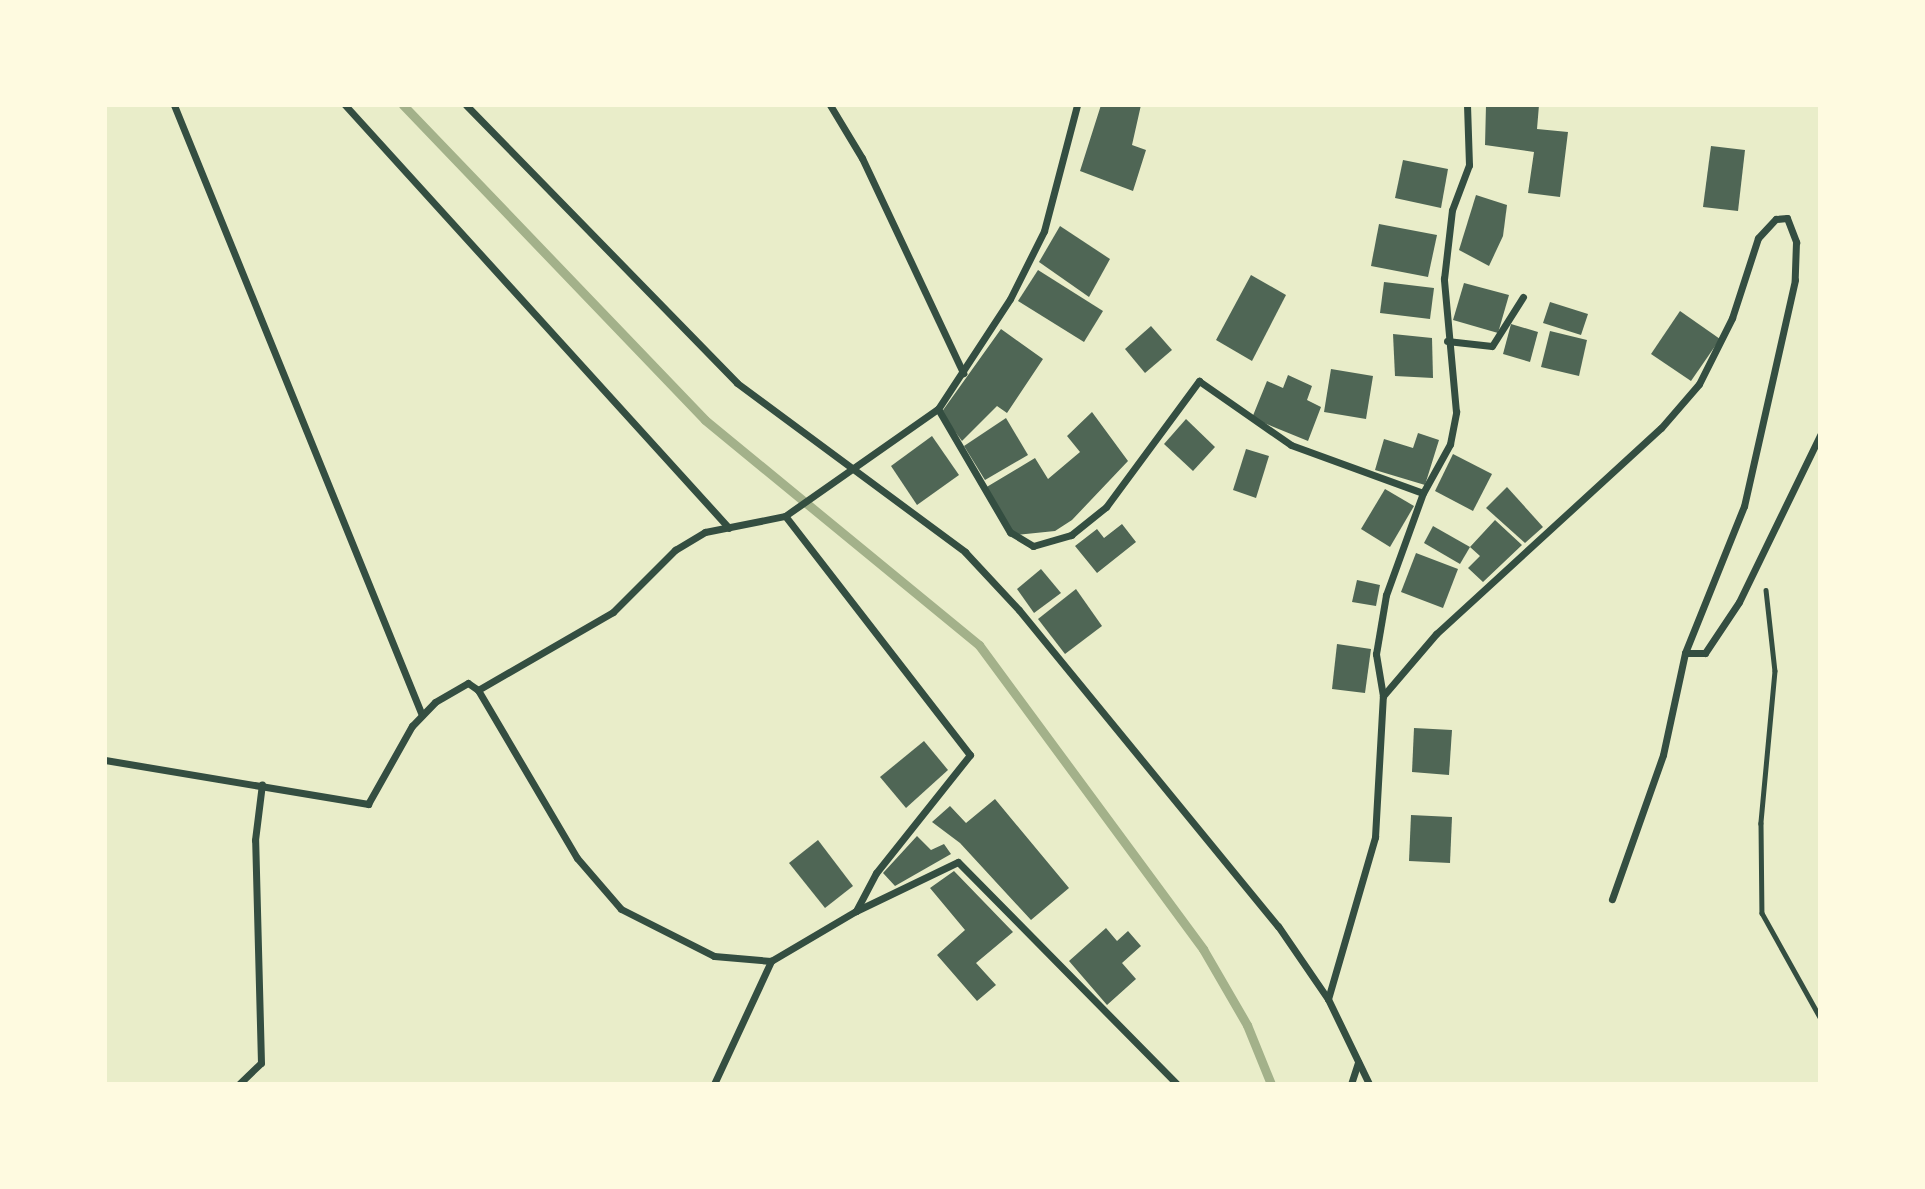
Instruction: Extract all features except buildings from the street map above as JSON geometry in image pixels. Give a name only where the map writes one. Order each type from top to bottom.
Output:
[{"type":"street","points":[[174,105],[422,715]]},
{"type":"street","points":[[345,105],[729,528]]},
{"type":"street","points":[[466,105],[665,316],[787,424],[965,552],[1019,610],[1278,926],[1328,999],[1369,1084]]},
{"type":"street","points":[[830,105],[862,158],[963,373]]},
{"type":"street","points":[[478,690],[613,612],[675,550],[705,532],[785,516],[938,409],[963,373],[1044,230],[1077,105]]},
{"type":"street","points":[[1328,999],[1375,837],[1383,696],[1376,654],[1386,595],[1423,493],[1450,444],[1456,412],[1447,341],[1446,240],[1469,165],[1467,105]]},
{"type":"street","points":[[1383,696],[1436,634],[1661,428],[1699,384],[1732,318],[1758,239],[1776,219],[1787,218],[1798,260],[1770,401],[1736,538],[1685,653],[1663,755],[1612,899]]},
{"type":"street","points":[[1447,341],[1492,346],[1523,297]]},
{"type":"street","points":[[938,409],[1010,532],[1033,546],[1071,536],[1106,507],[1199,381],[1291,445],[1330,454],[1423,493]]},
{"type":"street","points":[[1685,653],[1705,653],[1763,558],[1820,435]]},
{"type":"street","points":[[785,516],[970,755],[876,873],[856,911]]},
{"type":"street","points":[[105,760],[262,784],[368,804],[422,715],[468,683],[478,690],[577,858],[621,909],[714,956],[771,961]]},
{"type":"street","points":[[239,1084],[261,1063],[255,840],[262,784]]},
{"type":"street","points":[[714,1084],[771,961],[856,911],[958,862],[1177,1084]]},
{"type":"street","points":[[1351,1084],[1359,1062]]},
{"type":"path","points":[[1763,558],[1775,671],[1761,823],[1762,913],[1820,1017]]},
{"type":"waterway","points":[[403,105],[705,420],[979,645],[1203,949],[1247,1025],[1271,1084]]}]
